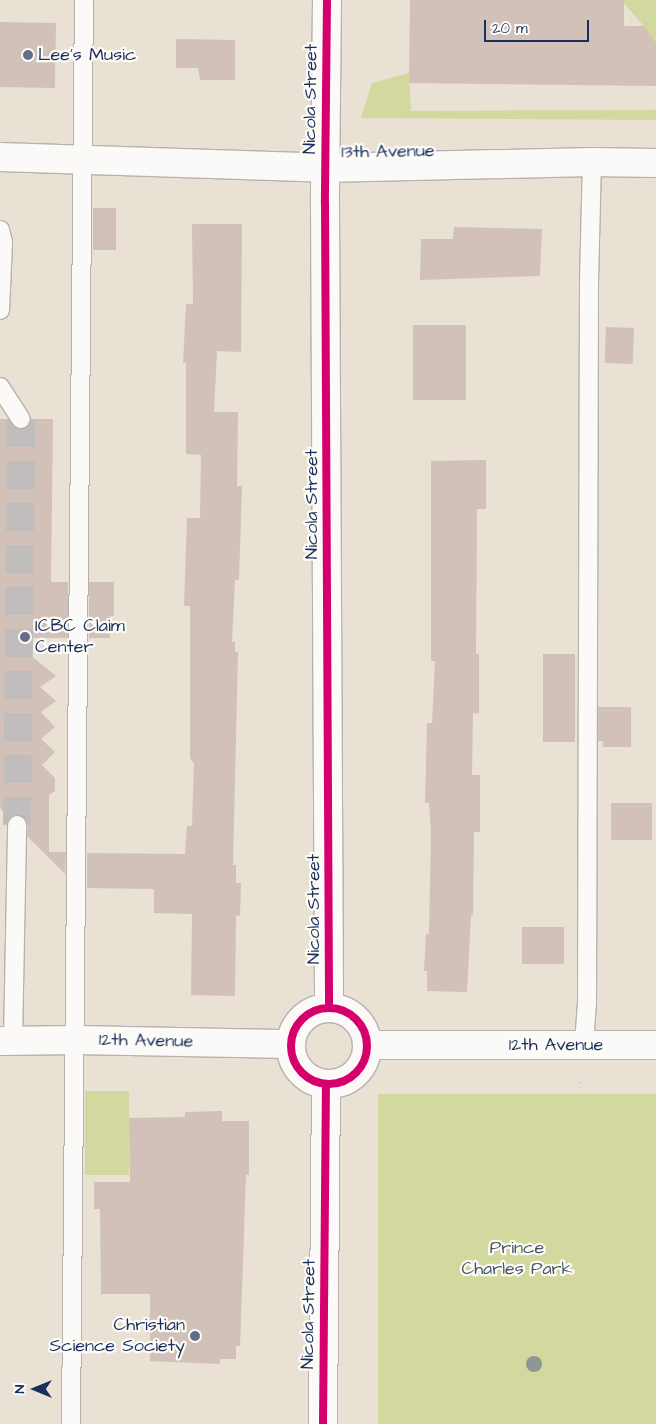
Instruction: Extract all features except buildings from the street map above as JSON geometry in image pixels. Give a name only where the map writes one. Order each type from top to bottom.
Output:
[{"type":"street","name":"Nicola Street","points":[[327,0],[329,1008]]},
{"type":"street","name":"13th Avenue","points":[[0,157],[326,168],[592,162],[656,163]]},
{"type":"street","points":[[329,1008],[342,1010],[353,1016],[361,1026],[367,1045],[364,1061],[357,1072],[347,1080],[335,1084],[310,1080],[300,1071],[293,1060],[291,1044],[298,1024],[307,1015],[329,1008]]},
{"type":"street","name":"12th Avenue","points":[[7,1041],[76,1040],[291,1044]]},
{"type":"street","name":"12th Avenue","points":[[367,1045],[656,1045]]},
{"type":"street","name":"Nicola Street","points":[[323,1424],[326,1084]]},
{"type":"lane","points":[[71,1424],[84,0]]},
{"type":"lane","points":[[584,1044],[587,993],[589,282],[592,162]]},
{"type":"lane","points":[[0,230],[3,242],[0,310]]},
{"type":"lane","points":[[0,387],[21,419]]},
{"type":"lane","points":[[7,1041],[17,825]]},
{"type":"path","points":[[631,26],[631,17],[656,19]]},
{"type":"path","points":[[572,1152],[584,1044]]},
{"type":"green space","points":[[621,0],[656,0],[656,43],[643,38],[643,25]]},
{"type":"green space","points":[[409,73],[411,111],[656,110],[656,120],[361,118],[372,83]]},
{"type":"green space","points":[[85,1091],[129,1091],[129,1175],[85,1175]]},
{"type":"green space","name":"Prince Charles Park","points":[[378,1094],[656,1094],[656,1424],[378,1424]]},
{"type":"tunnel","points":[[17,825],[21,419]]},
{"type":"cycle path","points":[[327,0],[325,204],[329,1008]]},
{"type":"cycle path","points":[[329,1008],[343,1011],[356,1019],[364,1032],[367,1046],[364,1060],[356,1073],[343,1081],[329,1084],[315,1081],[302,1073],[294,1060],[291,1046],[294,1032],[302,1019],[315,1011],[329,1008]]},
{"type":"cycle path","points":[[323,1424],[326,1084]]},
{"type":"place","name":"Lee's Music","points":[[28,55]]},
{"type":"place","name":"ICBC Claim Center","points":[[25,637]]},
{"type":"place","name":"Christian Science Society","points":[[195,1336]]}]
